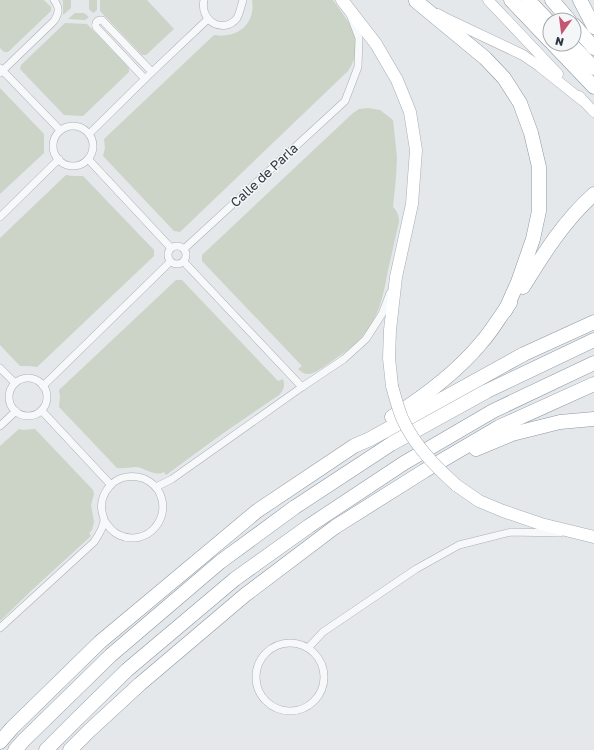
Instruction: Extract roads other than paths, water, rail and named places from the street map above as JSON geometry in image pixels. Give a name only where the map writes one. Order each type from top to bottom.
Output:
[{"type":"highway","points":[[416,0],[485,58],[504,78],[520,103],[531,133],[540,167],[539,211],[533,239],[518,282],[505,311]]},
{"type":"highway","points":[[511,0],[542,33]]},
{"type":"highway","points":[[528,0],[542,15]]},
{"type":"highway","points":[[552,0],[562,12]]},
{"type":"highway","points":[[580,0],[594,27]]},
{"type":"highway","points":[[582,34],[594,48]]},
{"type":"highway","points":[[561,52],[594,87]]},
{"type":"highway","points":[[579,52],[594,68]]},
{"type":"highway","points":[[354,446],[365,434],[418,400],[452,374],[482,343],[521,289],[550,243],[580,207],[594,194]]},
{"type":"highway","points":[[0,741],[100,642],[251,516],[354,446],[370,439],[524,354],[594,322]]},
{"type":"highway","points":[[524,354],[594,328]]},
{"type":"highway","points":[[15,750],[111,655],[220,562],[295,507],[398,440],[487,391],[594,340]]},
{"type":"highway","points":[[46,750],[127,670],[235,579],[309,526],[404,463],[486,415],[594,363]]},
{"type":"highway","points":[[72,750],[90,730],[140,684],[245,595],[335,527],[424,471],[594,369]]},
{"type":"highway","points":[[499,427],[594,384]]},
{"type":"highway","points":[[424,471],[512,434],[560,422],[594,419]]},
{"type":"main road","points":[[416,0],[447,19],[522,55],[539,66],[583,101]]},
{"type":"main road","points":[[488,0],[594,112]]},
{"type":"main road","points":[[344,3],[376,44],[397,80],[410,112],[416,150],[412,204],[396,277],[390,330],[389,358],[392,386],[402,418],[416,442],[434,465],[456,485],[479,501],[503,511],[594,538]]},
{"type":"street","points":[[54,0],[58,5],[58,12],[54,22],[1,70],[60,130]]},
{"type":"street","points":[[239,0],[241,7],[240,12]]},
{"type":"street","points":[[203,1],[203,10],[208,19],[212,23],[223,25],[229,24],[238,17],[243,0]]},
{"type":"street","name":"Calle de Parla","points":[[184,249],[345,101],[358,67],[359,38],[344,3]]},
{"type":"street","points":[[89,134],[208,19]]},
{"type":"street","points":[[145,79],[96,27],[97,22],[102,20],[152,72]]},
{"type":"street","points":[[69,126],[78,126],[89,134],[93,147],[92,154],[88,160],[76,165],[66,164],[59,159],[54,151],[54,142],[60,130],[69,126]]},
{"type":"street","points":[[2,212],[59,159]]},
{"type":"street","points":[[88,160],[171,248]]},
{"type":"street","points":[[180,246],[184,249],[187,256],[184,262],[175,265],[170,262],[168,256],[171,248],[180,246]]},
{"type":"street","points":[[44,386],[170,262]]},
{"type":"street","points":[[184,262],[302,387]]},
{"type":"street","points":[[156,487],[172,479],[344,359],[366,339],[382,314],[396,277]]},
{"type":"street","points":[[0,368],[15,383]]},
{"type":"street","points":[[27,378],[39,381],[44,386],[47,401],[42,410],[37,414],[26,416],[20,414],[12,406],[9,394],[15,383],[27,378]]},
{"type":"street","points":[[42,410],[111,485]]},
{"type":"street","points":[[0,426],[16,411]]},
{"type":"street","points":[[134,476],[148,480],[156,487],[161,496],[163,506],[162,516],[157,526],[150,533],[140,537],[129,538],[119,535],[110,529],[104,520],[102,501],[105,492],[111,485],[119,479],[134,476]]},
{"type":"street","points":[[0,628],[94,542],[100,532],[104,520]]},
{"type":"street","points":[[308,648],[323,632],[416,569],[458,545],[511,532],[576,533]]},
{"type":"street","points":[[289,643],[299,644],[308,648],[317,656],[323,666],[325,677],[323,689],[317,699],[309,707],[298,711],[286,712],[275,708],[266,702],[259,692],[256,683],[258,664],[263,656],[279,645],[289,643]]}]
